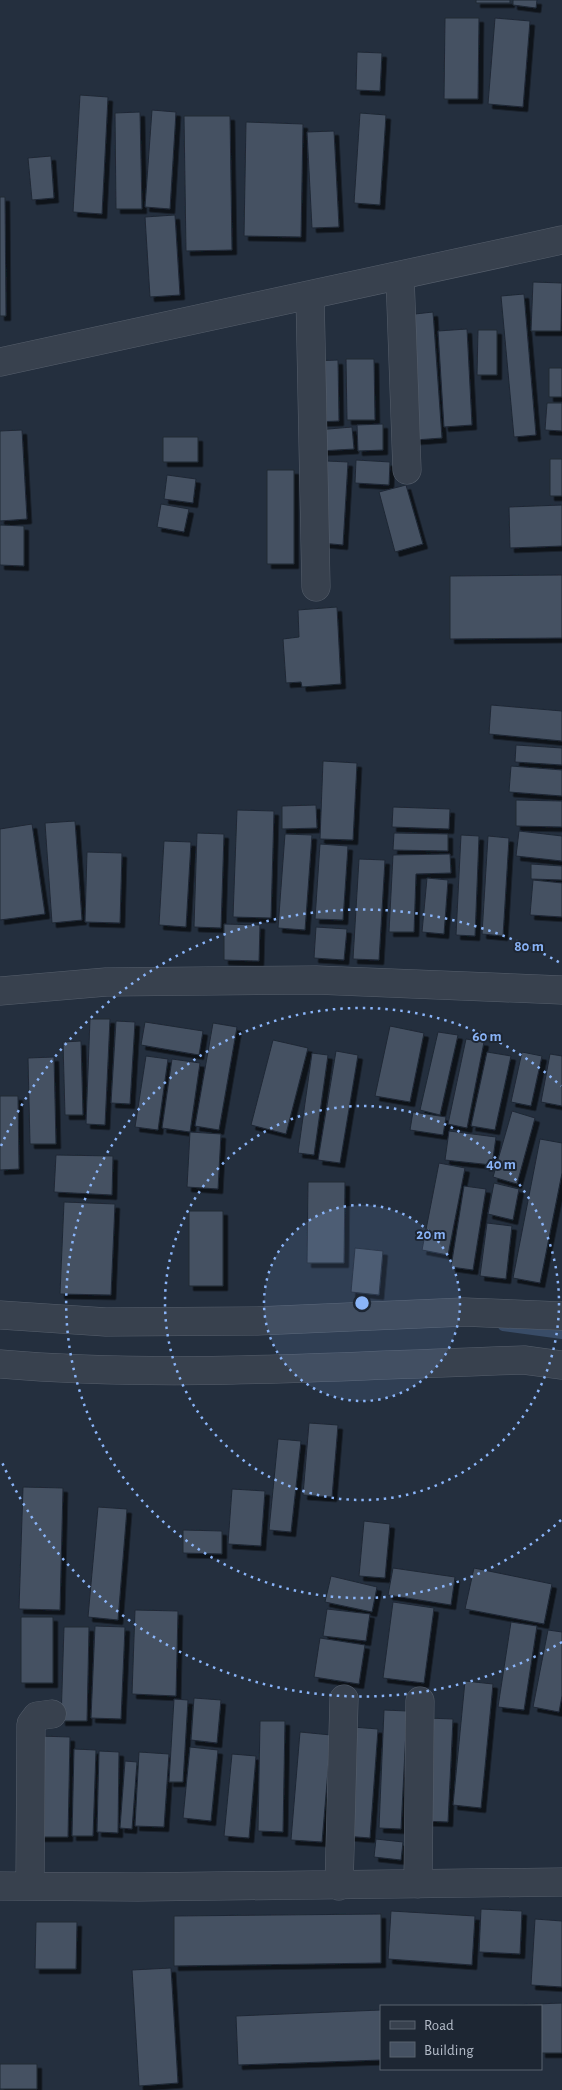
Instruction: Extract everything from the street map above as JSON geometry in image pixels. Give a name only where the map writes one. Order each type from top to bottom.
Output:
[{"type":"street","points":[[0,362],[562,240]]},
{"type":"street","points":[[400,276],[407,470]]},
{"type":"street","points":[[310,295],[316,587]]},
{"type":"street","points":[[0,991],[106,982],[316,980],[562,990]]},
{"type":"street","points":[[0,1314],[106,1322],[258,1321],[464,1312],[562,1316]]},
{"type":"street","points":[[0,1364],[46,1368],[156,1371],[524,1360],[562,1366]]},
{"type":"street","points":[[339,1886],[344,1699]]},
{"type":"street","points":[[418,1884],[420,1701]]},
{"type":"street","points":[[30,1886],[31,1724],[37,1716],[52,1714]]},
{"type":"street","points":[[0,1886],[339,1886],[562,1882]]},
{"type":"building","points":[[476,0],[510,0],[510,3],[476,3]]},
{"type":"building","points":[[513,0],[537,0],[536,8],[513,5]]},
{"type":"building","points":[[445,18],[479,18],[478,99],[444,99]]},
{"type":"building","points":[[495,18],[530,21],[523,107],[488,104]]},
{"type":"building","points":[[357,52],[382,53],[380,91],[356,90]]},
{"type":"building","points":[[80,95],[108,97],[102,214],[73,212]]},
{"type":"building","points":[[152,110],[176,112],[170,209],[145,207]]},
{"type":"building","points":[[140,112],[142,209],[116,209],[115,113]]},
{"type":"building","points":[[360,113],[386,115],[380,205],[354,203]]},
{"type":"building","points":[[184,116],[230,116],[232,250],[186,251]]},
{"type":"building","points":[[246,122],[303,124],[301,237],[244,236]]},
{"type":"building","points":[[334,131],[339,227],[312,228],[307,132]]},
{"type":"building","points":[[51,156],[54,198],[32,200],[28,158]]},
{"type":"building","points":[[0,197],[5,197],[6,316],[0,316]]},
{"type":"building","points":[[175,215],[180,295],[150,297],[145,217]]},
{"type":"building","points":[[533,282],[562,283],[561,331],[531,331]]},
{"type":"building","points":[[524,294],[536,435],[514,437],[501,296]]},
{"type":"building","points":[[433,312],[442,438],[415,440],[406,315]]},
{"type":"building","points":[[467,329],[472,425],[444,427],[438,331]]},
{"type":"building","points":[[478,330],[497,330],[497,375],[477,375]]},
{"type":"building","points":[[346,359],[374,359],[375,420],[347,420]]},
{"type":"building","points":[[338,360],[339,421],[313,422],[312,361]]},
{"type":"building","points":[[549,368],[562,368],[562,397],[549,397]]},
{"type":"building","points":[[547,403],[562,403],[562,431],[545,430]]},
{"type":"building","points":[[383,424],[383,450],[358,451],[357,425]]},
{"type":"building","points":[[352,427],[354,449],[319,451],[317,430]]},
{"type":"building","points":[[22,430],[27,519],[0,521],[0,431]]},
{"type":"building","points":[[163,437],[198,437],[198,462],[163,462]]},
{"type":"building","points":[[550,459],[562,459],[562,496],[550,496]]},
{"type":"building","points":[[356,460],[390,462],[389,485],[355,483]]},
{"type":"building","points":[[327,461],[348,462],[343,545],[321,543]]},
{"type":"building","points":[[267,470],[294,470],[294,564],[267,564]]},
{"type":"building","points":[[167,475],[196,479],[193,503],[164,499]]},
{"type":"building","points":[[406,485],[423,544],[395,552],[379,492]]},
{"type":"building","points":[[161,504],[189,509],[184,532],[157,527]]},
{"type":"building","points":[[562,505],[562,546],[510,548],[509,507]]},
{"type":"building","points":[[0,525],[24,526],[24,566],[0,565]]},
{"type":"building","points":[[562,575],[562,638],[450,639],[450,576]]},
{"type":"building","points":[[337,607],[341,684],[302,687],[301,682],[286,683],[283,639],[299,637],[298,610]]},
{"type":"building","points":[[491,705],[562,711],[562,741],[489,734]]},
{"type":"building","points":[[516,745],[562,748],[562,765],[515,762]]},
{"type":"building","points":[[323,761],[357,763],[353,840],[320,839]]},
{"type":"building","points":[[511,766],[562,770],[562,796],[509,792]]},
{"type":"building","points":[[516,800],[562,801],[562,827],[516,826]]},
{"type":"building","points":[[316,805],[317,828],[282,829],[282,806]]},
{"type":"building","points":[[393,807],[450,809],[449,829],[392,827]]},
{"type":"building","points":[[237,810],[274,811],[271,918],[233,917]]},
{"type":"building","points":[[75,821],[82,920],[52,923],[45,823]]},
{"type":"building","points":[[32,824],[45,914],[0,920],[0,829]]},
{"type":"building","points":[[519,831],[562,836],[562,861],[516,856]]},
{"type":"building","points":[[197,833],[224,834],[221,928],[194,927]]},
{"type":"building","points":[[394,833],[448,834],[448,851],[393,850]]},
{"type":"building","points":[[285,834],[312,835],[305,930],[278,928]]},
{"type":"building","points":[[461,835],[479,836],[475,936],[456,935]]},
{"type":"building","points":[[488,836],[509,838],[503,936],[482,934]]},
{"type":"building","points":[[164,841],[191,842],[186,927],[159,925]]},
{"type":"building","points":[[320,844],[348,846],[343,920],[315,919]]},
{"type":"building","points":[[87,852],[122,853],[120,923],[85,922]]},
{"type":"building","points":[[450,854],[451,873],[416,874],[414,932],[389,932],[393,855]]},
{"type":"building","points":[[359,859],[385,860],[379,960],[353,959]]},
{"type":"building","points":[[531,864],[562,866],[562,880],[531,879]]},
{"type":"building","points":[[427,878],[448,880],[444,934],[422,932]]},
{"type":"building","points":[[533,880],[562,883],[562,917],[530,915]]},
{"type":"building","points":[[224,924],[260,925],[259,961],[224,960]]},
{"type":"building","points":[[316,927],[347,929],[344,960],[314,958]]},
{"type":"building","points":[[90,1019],[110,1019],[105,1125],[86,1124]]},
{"type":"building","points":[[116,1021],[135,1022],[130,1104],[111,1103]]},
{"type":"building","points":[[145,1022],[203,1031],[199,1055],[141,1045]]},
{"type":"building","points":[[213,1023],[237,1027],[219,1130],[195,1126]]},
{"type":"building","points":[[390,1026],[424,1033],[410,1102],[375,1096]]},
{"type":"building","points":[[438,1032],[458,1035],[440,1115],[420,1110]]},
{"type":"building","points":[[466,1039],[484,1042],[467,1128],[448,1124]]},
{"type":"building","points":[[273,1040],[308,1048],[286,1134],[251,1125]]},
{"type":"building","points":[[81,1041],[83,1115],[65,1115],[63,1042]]},
{"type":"building","points":[[336,1051],[358,1055],[340,1163],[318,1160]]},
{"type":"building","points":[[487,1052],[511,1056],[495,1130],[471,1126]]},
{"type":"building","points":[[522,1052],[542,1056],[531,1106],[511,1102]]},
{"type":"building","points":[[312,1053],[328,1055],[314,1155],[298,1153]]},
{"type":"building","points":[[550,1054],[562,1056],[562,1106],[541,1102]]},
{"type":"building","points":[[146,1056],[168,1059],[158,1130],[135,1127]]},
{"type":"building","points":[[54,1057],[56,1144],[30,1144],[28,1058]]},
{"type":"building","points":[[172,1059],[200,1063],[190,1132],[162,1128]]},
{"type":"building","points":[[0,1096],[18,1096],[19,1169],[0,1170]]},
{"type":"building","points":[[512,1111],[535,1118],[517,1184],[493,1177]]},
{"type":"building","points":[[413,1112],[446,1117],[443,1135],[410,1130]]},
{"type":"building","points":[[449,1131],[496,1137],[492,1165],[445,1160]]},
{"type":"building","points":[[190,1132],[221,1134],[218,1189],[187,1187]]},
{"type":"building","points":[[540,1139],[562,1143],[562,1173],[540,1283],[513,1278]]},
{"type":"building","points":[[56,1155],[113,1156],[112,1195],[54,1192]]},
{"type":"building","points":[[439,1163],[465,1168],[448,1255],[422,1250]]},
{"type":"building","points":[[308,1182],[345,1182],[344,1263],[307,1263]]},
{"type":"building","points":[[494,1183],[519,1189],[513,1220],[488,1214]]},
{"type":"building","points":[[464,1186],[486,1189],[473,1270],[451,1267]]},
{"type":"building","points":[[64,1202],[115,1204],[111,1295],[60,1294]]},
{"type":"building","points":[[189,1211],[223,1211],[223,1286],[189,1286]]},
{"type":"building","points":[[487,1223],[512,1226],[506,1279],[480,1276]]},
{"type":"building","points":[[355,1248],[383,1251],[379,1295],[351,1292]]},
{"type":"building","points":[[309,1423],[338,1425],[332,1497],[303,1495]]},
{"type":"building","points":[[278,1439],[301,1441],[291,1532],[269,1530]]},
{"type":"building","points":[[23,1487],[63,1488],[60,1610],[19,1609]]},
{"type":"building","points":[[232,1489],[265,1491],[261,1546],[228,1544]]},
{"type":"building","points":[[98,1507],[127,1509],[118,1620],[88,1617]]},
{"type":"building","points":[[364,1521],[390,1524],[385,1578],[359,1576]]},
{"type":"building","points":[[183,1530],[222,1531],[222,1554],[183,1553]]},
{"type":"building","points":[[393,1568],[455,1577],[451,1605],[388,1595]]},
{"type":"building","points":[[474,1568],[552,1584],[544,1624],[465,1609]]},
{"type":"building","points":[[331,1576],[377,1587],[372,1612],[325,1602]]},
{"type":"building","points":[[393,1602],[434,1608],[424,1683],[383,1678]]},
{"type":"building","points":[[327,1609],[370,1614],[366,1641],[323,1636]]},
{"type":"building","points":[[135,1610],[178,1611],[176,1696],[132,1694]]},
{"type":"building","points":[[21,1617],[53,1617],[53,1683],[21,1683]]},
{"type":"building","points":[[511,1622],[537,1626],[524,1710],[498,1707]]},
{"type":"building","points":[[95,1626],[125,1627],[121,1719],[91,1718]]},
{"type":"building","points":[[64,1627],[89,1627],[87,1721],[61,1721]]},
{"type":"building","points":[[548,1630],[562,1632],[562,1696],[559,1712],[533,1707]]},
{"type":"building","points":[[320,1638],[365,1645],[359,1684],[314,1677]]},
{"type":"building","points":[[465,1681],[493,1684],[481,1808],[453,1805]]},
{"type":"building","points":[[194,1698],[221,1700],[217,1743],[191,1740]]},
{"type":"building","points":[[174,1699],[188,1700],[183,1782],[169,1782]]},
{"type":"building","points":[[384,1710],[407,1711],[401,1829],[379,1828]]},
{"type":"building","points":[[426,1718],[453,1719],[448,1822],[421,1821]]},
{"type":"building","points":[[260,1721],[285,1721],[283,1832],[258,1831]]},
{"type":"building","points":[[352,1727],[378,1729],[370,1838],[345,1836]]},
{"type":"building","points":[[300,1732],[331,1735],[322,1842],[291,1840]]},
{"type":"building","points":[[38,1736],[70,1737],[68,1837],[35,1837]]},
{"type":"building","points":[[190,1747],[218,1750],[211,1821],[183,1818]]},
{"type":"building","points":[[74,1749],[96,1750],[93,1836],[72,1836]]},
{"type":"building","points":[[99,1751],[119,1752],[118,1833],[97,1832]]},
{"type":"building","points":[[139,1752],[169,1754],[164,1827],[135,1826]]},
{"type":"building","points":[[232,1754],[256,1756],[249,1838],[224,1836]]},
{"type":"building","points":[[125,1761],[137,1762],[132,1829],[120,1828]]},
{"type":"building","points":[[376,1839],[403,1842],[401,1860],[374,1857]]},
{"type":"building","points":[[481,1909],[522,1911],[520,1954],[479,1952]]},
{"type":"building","points":[[391,1911],[475,1916],[472,1965],[388,1959]]},
{"type":"building","points":[[381,1914],[381,1963],[174,1966],[174,1916]]},
{"type":"building","points":[[535,1919],[562,1921],[562,1987],[531,1985]]},
{"type":"building","points":[[36,1922],[77,1922],[76,1969],[35,1969]]},
{"type":"building","points":[[171,1968],[178,2083],[139,2086],[132,1970]]},
{"type":"building","points":[[562,2003],[562,2053],[542,2053],[542,2005],[511,2005]]},
{"type":"building","points":[[380,2010],[380,2060],[238,2065],[236,2016]]},
{"type":"building","points":[[0,2064],[37,2064],[37,2089],[0,2089]]},
{"type":"waterway","points":[[503,1326],[562,1334]]}]
